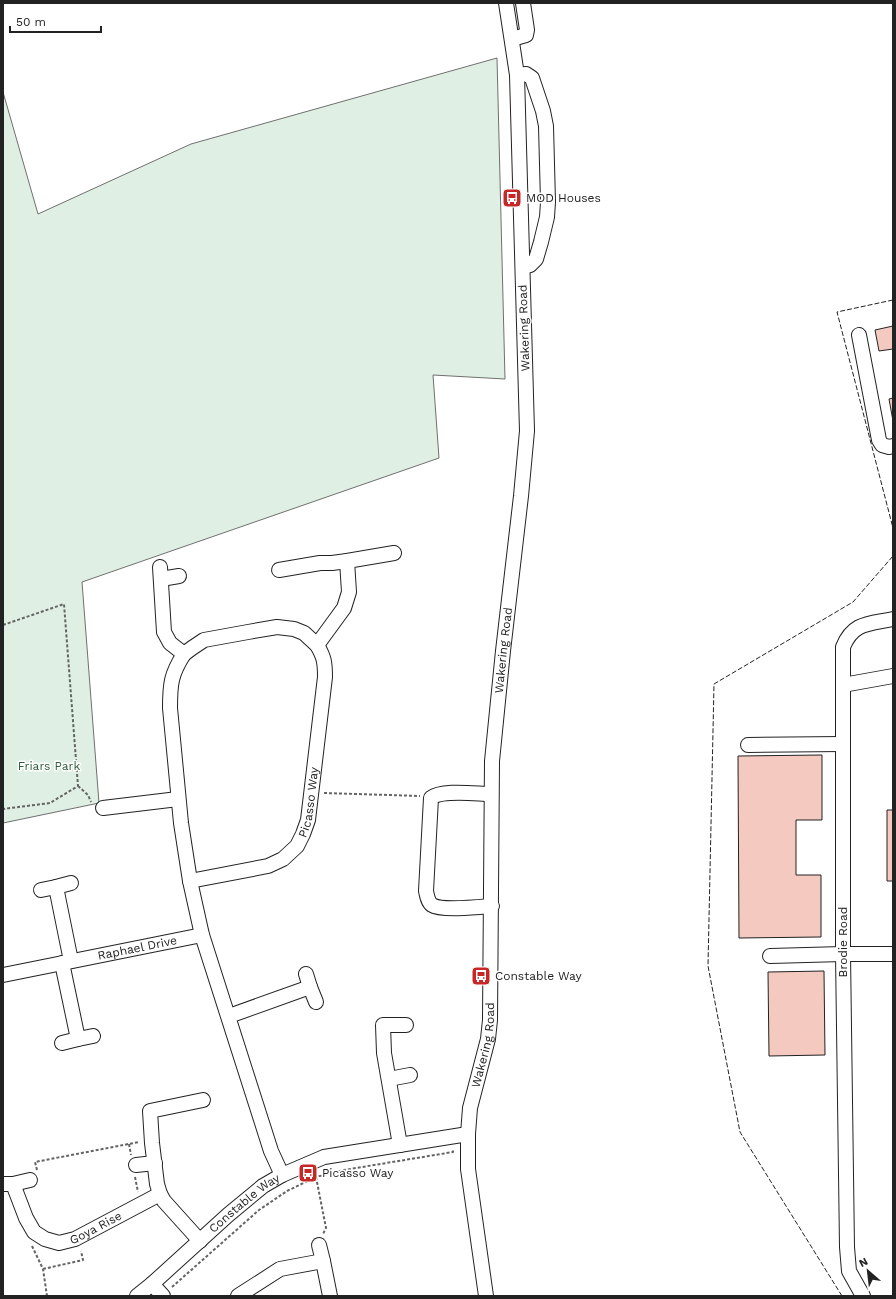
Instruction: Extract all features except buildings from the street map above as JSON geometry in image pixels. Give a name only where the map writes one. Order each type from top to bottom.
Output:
[{"type":"street","name":"Wakering Road","points":[[486,1296],[468,1169],[461,1135],[470,1108],[488,1039],[490,1020],[492,761],[522,496],[527,431],[517,75],[506,3]]},
{"type":"street","points":[[512,39],[526,35],[527,30],[523,3]]},
{"type":"street","points":[[517,75],[526,74],[532,78],[543,111],[546,126],[547,151],[547,217],[536,259],[530,265],[523,267]]},
{"type":"street","points":[[859,335],[879,440],[882,445],[889,447],[893,446]]},
{"type":"street","points":[[279,570],[320,563],[347,561],[394,552]]},
{"type":"street","points":[[317,644],[344,608],[349,592],[347,561]]},
{"type":"street","points":[[179,576],[161,573],[164,632],[170,643],[184,654]]},
{"type":"street","name":"Brodie Road","points":[[863,1296],[850,1271],[847,1259],[843,954],[842,647],[846,638],[851,632],[859,627],[893,619]]},
{"type":"street","name":"Picasso Way","points":[[190,881],[268,866],[283,859],[296,846],[303,834],[308,820],[325,676],[325,662],[322,653],[317,644],[304,633],[294,629],[277,628],[204,640],[184,654],[174,670],[170,689],[178,799],[190,881],[202,934],[271,1151],[282,1175]]},
{"type":"street","points":[[843,686],[893,676]]},
{"type":"street","points":[[748,745],[843,744]]},
{"type":"street","points":[[491,794],[438,794],[432,798],[426,891],[429,901],[438,907],[468,908],[492,906]]},
{"type":"street","points":[[103,808],[178,799]]},
{"type":"street","points":[[41,890],[71,883]]},
{"type":"street","points":[[56,887],[78,1039]]},
{"type":"street","name":"Raphael Drive","points":[[3,975],[202,934]]},
{"type":"street","points":[[770,956],[892,954]]},
{"type":"street","points":[[229,1016],[308,981],[316,1002]]},
{"type":"street","points":[[400,1145],[384,1053],[383,1025],[406,1025]]},
{"type":"street","points":[[62,1043],[93,1036]]},
{"type":"street","points":[[389,1079],[410,1075]]},
{"type":"street","points":[[200,1241],[164,1201],[160,1194],[157,1184],[150,1111],[203,1100]]},
{"type":"street","name":"Constable Way","points":[[137,1296],[247,1198],[263,1186],[282,1175],[324,1156],[461,1135]]},
{"type":"street","points":[[136,1165],[155,1163]]},
{"type":"street","points":[[30,1180],[8,1184],[34,1232],[40,1236]]},
{"type":"street","name":"Goya Rise","points":[[40,1236],[52,1242],[59,1243],[70,1241],[160,1194]]},
{"type":"street","points":[[319,1245],[330,1296]]},
{"type":"street","points":[[238,1296],[280,1269],[323,1261]]},
{"type":"street","points":[[152,1284],[163,1296]]},
{"type":"path","points":[[3,625],[64,604],[78,786],[88,796],[94,807],[103,808]]},
{"type":"path","points":[[3,809],[50,803],[78,786]]},
{"type":"path","points":[[311,792],[427,796]]},
{"type":"path","points":[[163,1296],[260,1210],[287,1191],[316,1177],[344,1170],[453,1152],[461,1135]]},
{"type":"path","points":[[30,1180],[39,1177],[36,1162],[152,1141]]},
{"type":"path","points":[[316,1177],[326,1228],[319,1245]]},
{"type":"path","points":[[40,1236],[27,1236],[43,1269],[48,1296]]},
{"type":"path","points":[[43,1269],[83,1260],[79,1237]]},
{"type":"green space","name":"Friars Park","points":[[497,58],[505,379],[433,375],[439,458],[82,582],[99,803],[3,823],[3,92],[38,214],[191,144]]},
{"type":"fence","points":[[893,300],[837,312],[893,528]]},
{"type":"fence","points":[[842,1296],[740,1132],[708,966],[714,684],[853,602],[893,556]]},
{"type":"place","name":"MOD Houses","points":[[512,198]]},
{"type":"place","name":"Constable Way","points":[[481,976]]},
{"type":"place","name":"Picasso Way","points":[[308,1173]]}]
